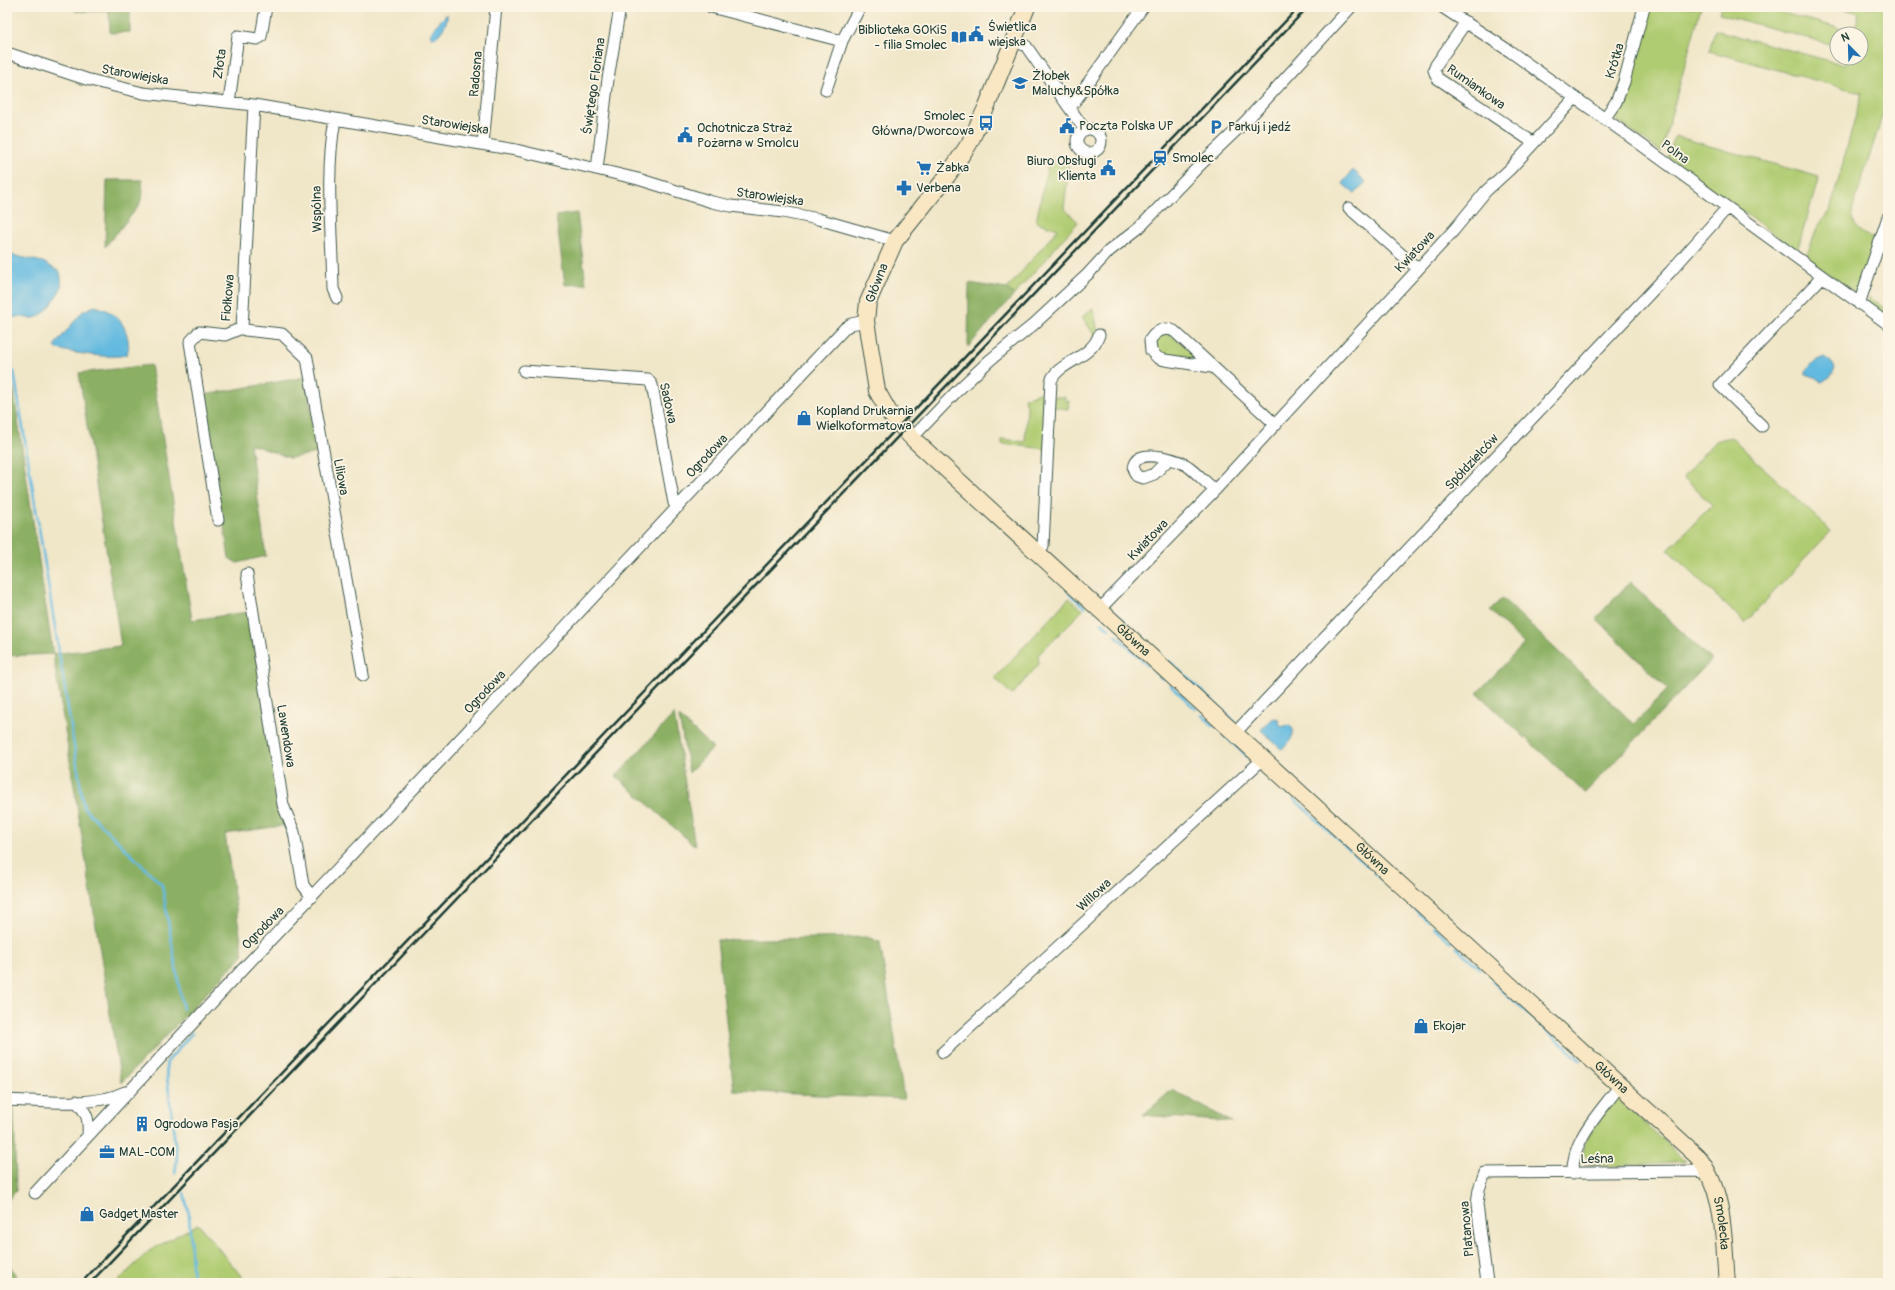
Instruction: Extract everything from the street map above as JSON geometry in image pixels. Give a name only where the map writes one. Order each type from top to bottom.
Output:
[{"type":"street","name":"Złota","points":[[229,102],[238,36],[257,39],[261,37],[266,7]]},
{"type":"street","name":"Radosna","points":[[483,144],[496,7]]},
{"type":"street","name":"Świętego Floriana","points":[[597,169],[608,79],[620,7]]},
{"type":"street","points":[[711,7],[842,41]]},
{"type":"street","points":[[826,90],[842,41],[860,7]]},
{"type":"street","name":"Główna","points":[[1027,7],[1012,39],[986,108],[964,153],[895,241],[870,297],[866,321],[877,391],[890,414],[912,438],[1697,1156],[1707,1170]]},
{"type":"street","points":[[1069,106],[1075,102],[1143,7]]},
{"type":"street","points":[[912,438],[956,392],[1044,315],[1088,274],[1109,251],[1140,227],[1202,163],[1246,121],[1351,7]]},
{"type":"street","name":"Polna","points":[[1442,7],[1466,22],[1604,119],[1888,324]]},
{"type":"street","name":"Krótka","points":[[1604,119],[1616,102],[1624,82],[1644,7]]},
{"type":"street","name":"Rumiankowa","points":[[1466,22],[1436,65],[1434,70],[1437,78],[1534,143]]},
{"type":"street","points":[[1012,39],[1026,46],[1085,130]]},
{"type":"street","name":"Starowiejska","points":[[7,53],[86,79],[143,93],[254,105],[516,150],[668,187],[712,202],[731,206],[783,212],[818,219],[895,241]]},
{"type":"street","name":"Kwiatowa","points":[[1100,609],[1276,425],[1454,230],[1486,191],[1510,169],[1574,98]]},
{"type":"street","name":"Fiołkowa","points":[[218,520],[190,342],[199,332],[225,335],[242,328],[254,105]]},
{"type":"street","name":"Wspólna","points":[[335,120],[331,141],[331,212],[333,288],[337,298]]},
{"type":"street","points":[[1349,208],[1418,269]]},
{"type":"street","name":"Spółdzielców","points":[[1235,733],[1670,272],[1727,208]]},
{"type":"street","points":[[1859,304],[1888,217]]},
{"type":"street","points":[[1762,426],[1720,385],[1822,277]]},
{"type":"street","name":"Ogrodowa","points":[[35,1192],[845,328],[850,324],[866,321]]},
{"type":"street","name":"Liliowa","points":[[242,328],[245,330],[282,334],[308,358],[363,675]]},
{"type":"street","points":[[1212,367],[1158,358],[1151,351],[1150,340],[1158,331],[1169,329],[1174,331],[1276,425]]},
{"type":"street","points":[[1038,553],[1043,546],[1051,381],[1056,372],[1091,348],[1099,335]]},
{"type":"street","name":"Sadowa","points":[[524,371],[648,380],[652,385],[674,503],[678,507]]},
{"type":"street","points":[[1168,460],[1179,462],[1189,467],[1215,490]]},
{"type":"street","name":"Lawendowa","points":[[247,574],[283,806],[294,832],[302,880],[312,897]]},
{"type":"street","name":"Willowa","points":[[943,1052],[1263,759]]},
{"type":"street","points":[[1573,1174],[1573,1159],[1576,1147],[1620,1085]]},
{"type":"street","name":"Ogrodowa","points":[[7,1100],[97,1102],[114,1098],[129,1090]]},
{"type":"street","points":[[76,1101],[86,1111],[88,1136]]},
{"type":"street","name":"Leśna","points":[[1484,1173],[1573,1174],[1707,1170]]},
{"type":"street","name":"Smolecka","points":[[1707,1170],[1715,1188],[1720,1209],[1728,1283]]},
{"type":"street","name":"Platanowa","points":[[1484,1173],[1479,1189],[1477,1204],[1487,1283]]},
{"type":"green space","points":[[75,7],[109,7],[109,12],[75,11]]},
{"type":"green space","points":[[109,7],[130,7],[130,32],[110,33]]},
{"type":"green space","points":[[1647,7],[1701,7],[1661,152],[1611,116]]},
{"type":"green space","points":[[1721,7],[1761,7],[1832,26],[1829,26],[1829,44],[1719,14]]},
{"type":"green space","points":[[1837,7],[1888,7],[1888,98],[1852,211],[1854,222],[1858,230],[1876,240],[1857,294],[1806,258],[1817,228],[1830,210],[1862,93],[1709,51],[1715,30],[1829,61],[1829,66],[1869,66],[1869,26],[1856,26],[1859,13]]},
{"type":"green space","points":[[1675,136],[1819,177],[1797,251],[1668,157]]},
{"type":"green space","points":[[1049,160],[1069,166],[1064,208],[1078,222],[1014,295],[1007,289],[1058,229],[1036,222]]},
{"type":"green space","points":[[107,180],[142,180],[143,193],[139,206],[105,247]]},
{"type":"green space","points":[[577,213],[586,284],[565,285],[556,216]]},
{"type":"green space","points":[[969,283],[1007,289],[1014,295],[968,347]]},
{"type":"green space","points":[[1869,297],[1888,311],[1888,318],[1868,304]]},
{"type":"green space","points":[[1093,308],[1098,332],[1095,336],[1082,317]]},
{"type":"green space","points":[[1168,332],[1198,357],[1195,361],[1160,356],[1153,342],[1154,339]]},
{"type":"green space","points":[[151,365],[192,620],[248,612],[288,825],[225,834],[243,955],[121,1083],[53,654],[121,646],[79,373]]},
{"type":"green space","points":[[306,377],[318,453],[290,458],[250,444],[266,556],[237,563],[229,558],[203,395]]},
{"type":"green space","points":[[7,379],[13,388],[53,654],[7,656]]},
{"type":"green space","points":[[1045,391],[1047,449],[1002,444],[1002,439],[1025,442],[1027,406],[1024,398]]},
{"type":"green space","points":[[1053,397],[1065,397],[1065,401],[1069,401],[1068,409],[1052,407]]},
{"type":"green space","points":[[1731,437],[1831,531],[1745,623],[1668,550],[1712,505],[1683,477],[1715,441]]},
{"type":"green space","points":[[1630,582],[1711,660],[1585,793],[1477,693],[1524,644],[1490,611],[1502,598],[1634,724],[1668,689],[1596,618]]},
{"type":"green space","points":[[1069,598],[1083,610],[1038,655],[1039,664],[1012,695],[995,678]]},
{"type":"green space","points":[[674,714],[695,846],[616,776]]},
{"type":"green space","points":[[679,717],[713,748],[689,773]]},
{"type":"green space","points":[[867,937],[880,942],[904,1099],[734,1091],[717,940]]},
{"type":"green space","points":[[1172,1090],[1232,1122],[1143,1115]]},
{"type":"green space","points":[[1616,1097],[1686,1161],[1615,1166],[1591,1164],[1582,1152],[1587,1138]]},
{"type":"green space","points":[[7,1106],[14,1107],[16,1191],[7,1201]]},
{"type":"green space","points":[[198,1224],[247,1283],[116,1283],[149,1251]]},
{"type":"green space","points":[[7,1260],[16,1276],[8,1283],[7,1283]]},
{"type":"green space","points":[[398,1278],[463,1283],[372,1283]]},
{"type":"water","points":[[447,14],[447,21],[443,28],[436,37],[433,38],[431,34],[435,26]]},
{"type":"water","points":[[1353,170],[1366,182],[1355,194],[1343,184]]},
{"type":"water","points":[[7,254],[43,262],[60,272],[61,288],[54,301],[38,317],[16,317],[7,321]]},
{"type":"water","points":[[95,306],[113,314],[121,322],[128,340],[128,351],[126,355],[92,355],[57,349],[54,346],[83,311]]},
{"type":"water","points":[[1824,357],[1832,363],[1835,368],[1831,376],[1822,382],[1815,377],[1806,374],[1806,371],[1815,361]]},
{"type":"water","points":[[1275,718],[1278,719],[1281,727],[1289,725],[1293,729],[1290,741],[1281,749],[1261,730],[1270,720]]},
{"type":"waterway","points":[[7,367],[14,372],[84,808],[162,885],[183,1009]]},
{"type":"waterway","points":[[1069,593],[1085,607]]},
{"type":"waterway","points":[[1114,612],[1145,640]]},
{"type":"waterway","points":[[1102,623],[1109,629]]},
{"type":"waterway","points":[[1116,635],[1148,666]]},
{"type":"waterway","points":[[1147,642],[1160,654]]},
{"type":"waterway","points":[[1169,661],[1236,723]]},
{"type":"waterway","points":[[1155,671],[1163,679]]},
{"type":"waterway","points":[[1170,685],[1196,709]]},
{"type":"waterway","points":[[1202,715],[1214,726]]},
{"type":"waterway","points":[[1224,735],[1248,757]]},
{"type":"waterway","points":[[1263,771],[1289,794]]},
{"type":"waterway","points":[[1294,799],[1351,851]]},
{"type":"waterway","points":[[1354,854],[1368,867]]},
{"type":"waterway","points":[[1375,873],[1428,921]]},
{"type":"waterway","points":[[1433,926],[1451,942]]},
{"type":"waterway","points":[[1456,947],[1480,968]]},
{"type":"waterway","points":[[1492,981],[1580,1060]]},
{"type":"waterway","points":[[175,1173],[177,1160],[166,1068],[167,1062],[192,1033]]},
{"type":"waterway","points":[[184,1193],[189,1215],[193,1283]]},
{"type":"railway","points":[[81,1283],[1299,7]]},
{"type":"railway","points":[[90,1283],[1308,7]]},
{"type":"place","name":"Świetlica wiejska","points":[[976,34]]},
{"type":"place","name":"Biblioteka GOKiS - filia Smolec","points":[[959,37]]},
{"type":"place","name":"Żłobek Maluchy&Spółka","points":[[1020,83]]},
{"type":"place","name":"Smolec - Główna/Dworcowa","points":[[986,123]]},
{"type":"place","name":"Poczta Polska UP","points":[[1067,126]]},
{"type":"place","name":"Parkuj i jedź","points":[[1216,127]]},
{"type":"place","name":"Ochotnicza Straż Pożarna w Smolcu","points":[[685,135]]},
{"type":"place","name":"Smolec","points":[[1160,158]]},
{"type":"place","name":"Żabka","points":[[924,168]]},
{"type":"place","name":"Biuro Obsługi Klienta","points":[[1108,168]]},
{"type":"place","name":"Verbena","points":[[904,188]]},
{"type":"place","name":"Kopland Drukarnia Wielkoformatowa","points":[[804,418]]},
{"type":"place","name":"Ekojar","points":[[1421,1026]]},
{"type":"place","name":"Ogrodowa Pasja","points":[[142,1124]]},
{"type":"place","name":"MAL-COM","points":[[107,1152]]},
{"type":"place","name":"Gadget Master","points":[[87,1214]]}]
